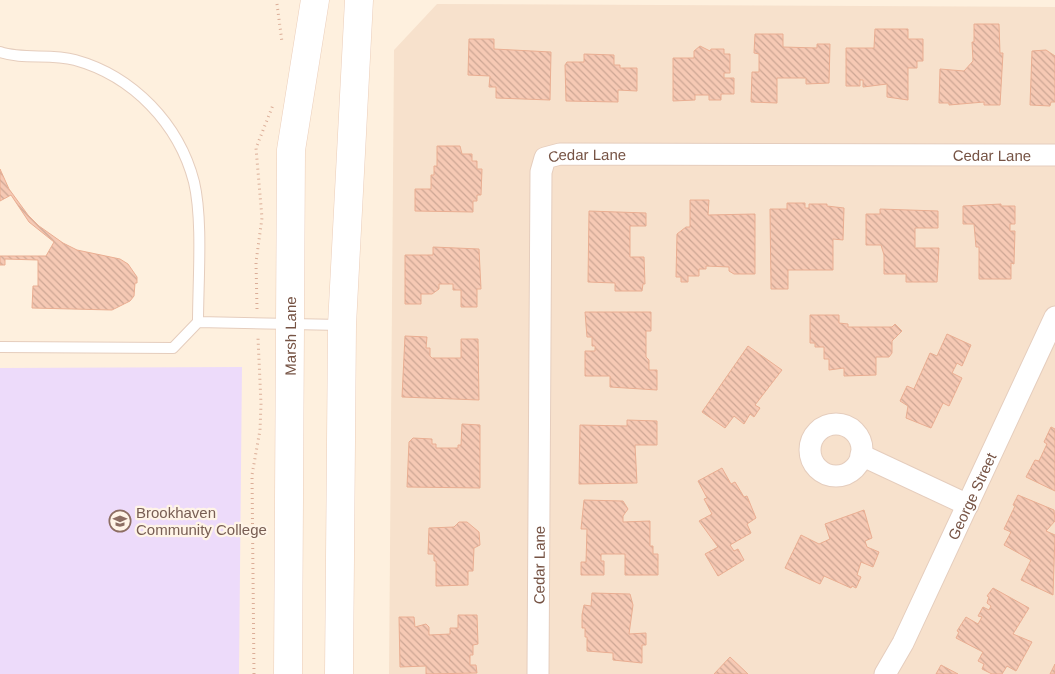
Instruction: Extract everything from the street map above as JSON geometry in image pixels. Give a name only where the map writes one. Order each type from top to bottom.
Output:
[{"type":"main road","name":"Marsh Lane","points":[[288,674],[291,150],[315,0]]},
{"type":"main road","points":[[339,674],[342,325],[359,0]]},
{"type":"street","name":"Cedar Lane","points":[[538,674],[541,172],[545,158],[560,154],[1055,155]]},
{"type":"street","name":"George Street","points":[[885,674],[903,643],[1055,317]]},
{"type":"street","points":[[861,455],[968,505]]},
{"type":"lane","points":[[0,52],[75,60],[106,72],[134,89],[164,119],[184,154],[194,183],[197,212],[198,322],[173,348],[0,347]]},
{"type":"lane","points":[[198,322],[342,325]]},
{"type":"shaded area","points":[[437,4],[1055,7],[1055,674],[389,674],[394,50]]},
{"type":"shaded area","name":"Brookhaven Community College","points":[[242,367],[239,674],[0,674],[0,368]]},
{"type":"building","points":[[974,24],[999,24],[1000,53],[1003,53],[1000,105],[984,105],[984,102],[949,105],[949,103],[939,103],[940,69],[964,71],[973,61],[972,42],[974,42]]},
{"type":"building","points":[[875,29],[908,29],[908,39],[923,39],[923,61],[917,61],[917,68],[908,68],[908,100],[887,97],[887,84],[863,87],[863,80],[860,80],[860,86],[846,86],[846,48],[874,48]]},
{"type":"building","points":[[755,34],[783,34],[783,47],[817,48],[817,44],[830,44],[829,83],[806,84],[806,78],[777,78],[777,103],[751,102],[752,72],[759,72],[759,54],[754,53]]},
{"type":"building","points":[[469,39],[494,39],[494,49],[551,52],[550,100],[496,98],[496,87],[489,87],[490,76],[468,75]]},
{"type":"building","points":[[700,46],[710,51],[711,49],[724,49],[724,54],[730,54],[730,73],[724,73],[724,78],[734,78],[734,94],[721,94],[721,100],[709,100],[709,95],[695,95],[695,100],[673,101],[673,58],[694,58],[694,51]]},
{"type":"building","points":[[1046,50],[1055,56],[1055,102],[1051,102],[1050,106],[1030,105],[1032,51]]},
{"type":"building","points":[[584,54],[614,55],[614,65],[620,65],[620,68],[637,68],[637,91],[618,90],[618,102],[566,101],[565,65],[567,62],[584,62]]},
{"type":"building","points":[[437,146],[460,146],[462,154],[472,154],[472,161],[477,161],[477,169],[482,169],[481,195],[477,195],[477,201],[473,201],[473,212],[415,211],[415,189],[431,189],[431,175],[434,175],[434,166],[437,166]]},
{"type":"building","points":[[0,169],[9,189],[28,215],[39,226],[63,243],[77,250],[120,259],[128,264],[137,277],[134,296],[130,301],[112,310],[32,308],[33,286],[38,286],[38,260],[5,259],[5,265],[0,265],[0,256],[46,256],[54,242],[29,222],[11,195],[0,201]]},
{"type":"building","points":[[690,200],[709,200],[708,215],[755,214],[755,274],[734,274],[729,271],[729,267],[706,266],[706,269],[699,269],[699,276],[688,276],[688,282],[681,282],[681,277],[676,277],[677,234],[686,227],[690,227]]},
{"type":"building","points":[[787,203],[805,203],[805,208],[809,208],[809,204],[827,204],[827,206],[844,208],[843,240],[833,239],[833,270],[788,270],[788,289],[771,289],[770,209],[787,209]]},
{"type":"building","points":[[1001,204],[1001,206],[1015,206],[1015,224],[1010,224],[1010,231],[1015,231],[1014,264],[1011,263],[1011,279],[979,279],[979,247],[976,247],[974,224],[963,224],[963,206]]},
{"type":"building","points":[[880,209],[938,211],[938,228],[915,228],[915,248],[939,248],[937,282],[906,282],[906,274],[884,274],[884,255],[881,245],[866,245],[866,214],[880,214]]},
{"type":"building","points":[[589,211],[646,213],[646,226],[630,226],[630,257],[644,257],[645,284],[643,284],[642,291],[615,291],[615,283],[588,282]]},
{"type":"building","points":[[433,247],[479,249],[481,289],[477,289],[477,307],[461,307],[461,290],[453,290],[453,284],[439,284],[439,289],[432,294],[421,294],[421,304],[405,304],[405,255],[433,255]]},
{"type":"building","points":[[585,312],[651,312],[651,331],[646,331],[646,357],[649,360],[649,370],[657,370],[657,390],[610,387],[610,376],[585,376],[585,351],[595,351],[595,346],[592,346],[592,337],[587,337]]},
{"type":"building","points":[[810,315],[839,315],[839,323],[848,324],[848,327],[892,327],[895,324],[902,331],[892,341],[892,353],[889,357],[876,357],[876,375],[844,376],[844,368],[829,370],[829,359],[824,359],[824,347],[815,347],[815,343],[810,343]]},
{"type":"building","points":[[947,334],[971,345],[962,366],[957,363],[952,373],[962,378],[949,406],[943,403],[931,428],[906,418],[908,406],[900,401],[907,386],[914,389],[930,353],[937,356]]},
{"type":"building","points":[[405,336],[427,337],[426,348],[430,348],[430,356],[432,358],[461,358],[461,339],[478,339],[479,400],[402,397]]},
{"type":"building","points":[[748,346],[782,370],[755,405],[760,408],[754,417],[750,414],[744,424],[734,416],[725,428],[702,412]]},
{"type":"building","points":[[627,420],[657,421],[657,445],[635,445],[637,483],[579,484],[580,425],[627,426]]},
{"type":"building","points":[[462,424],[480,425],[480,488],[407,487],[409,442],[413,438],[432,439],[432,444],[436,444],[436,448],[458,448],[458,445],[461,445]]},
{"type":"building","points":[[1051,427],[1055,429],[1055,491],[1026,477],[1035,460],[1039,461],[1047,444],[1044,442]]},
{"type":"building","points":[[722,468],[731,484],[735,482],[744,497],[747,496],[756,518],[747,524],[751,533],[730,545],[734,551],[738,549],[744,560],[718,576],[705,554],[718,547],[699,521],[712,514],[704,499],[707,498],[698,481]]},
{"type":"building","points":[[1018,495],[1054,510],[1055,521],[1046,531],[1055,535],[1053,595],[1021,580],[1031,560],[1004,545],[1011,532],[1004,529]]},
{"type":"building","points":[[584,500],[623,501],[628,509],[623,516],[623,522],[650,521],[650,546],[653,546],[653,554],[658,554],[658,575],[625,575],[625,554],[601,554],[601,561],[604,561],[604,575],[581,575],[581,562],[586,562],[587,529],[581,529]]},
{"type":"building","points":[[864,510],[872,538],[865,541],[867,547],[879,552],[873,567],[861,562],[857,575],[861,577],[856,588],[852,586],[851,588],[824,576],[820,584],[785,568],[801,535],[819,544],[830,539],[825,524]]},
{"type":"building","points":[[459,522],[467,522],[479,532],[480,545],[474,548],[473,571],[468,571],[468,585],[436,586],[436,561],[434,561],[434,554],[428,554],[429,528],[454,527]]},
{"type":"building","points":[[993,588],[1029,608],[1013,634],[1032,642],[1016,671],[1007,666],[1002,674],[992,674],[982,669],[984,664],[978,661],[983,652],[956,638],[959,632],[957,631],[966,617],[978,624],[982,617],[978,616],[983,607],[989,610],[991,606],[987,603],[989,597],[987,596]]},
{"type":"building","points":[[592,593],[630,594],[633,605],[629,634],[646,633],[646,645],[642,645],[642,663],[613,660],[613,653],[587,651],[587,637],[585,637],[585,628],[582,628],[582,615],[584,605],[591,606]]},
{"type":"building","points":[[458,615],[477,615],[478,644],[473,645],[470,665],[476,665],[477,673],[426,674],[426,666],[400,667],[399,617],[414,617],[415,627],[426,624],[429,627],[429,635],[450,634],[450,628],[458,628]]},
{"type":"building","points":[[730,657],[748,674],[714,674]]},
{"type":"building","points":[[1055,664],[1055,674],[1050,674]]},
{"type":"building","points":[[941,665],[958,674],[936,674]]},
{"type":"place","name":"Brookhaven Community College","points":[[120,521]]}]
